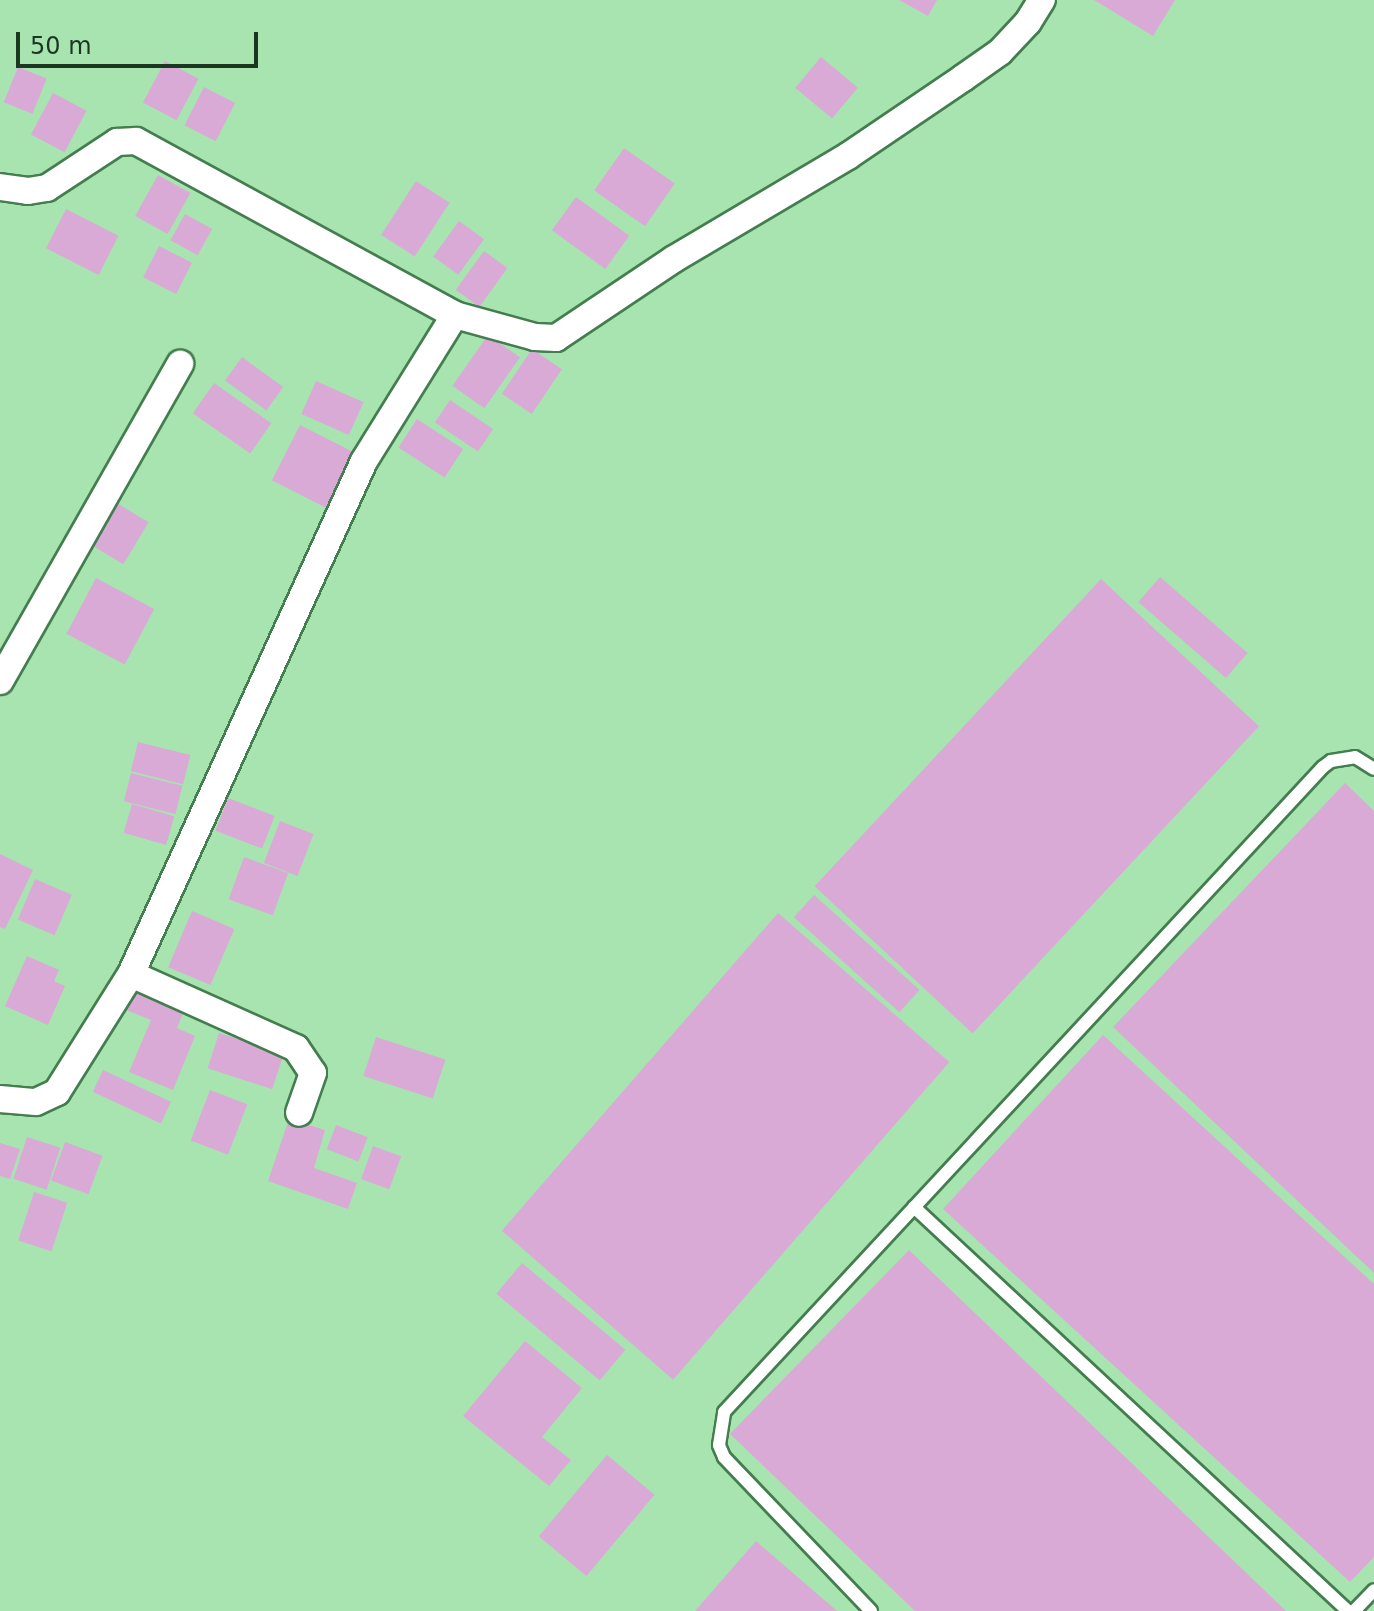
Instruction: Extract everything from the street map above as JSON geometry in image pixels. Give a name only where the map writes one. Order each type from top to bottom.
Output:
[{"type":"street","points":[[0,187],[28,191],[47,188],[117,142],[136,141],[455,315],[535,337],[556,338],[674,259],[848,156],[963,78],[1000,52],[1028,22],[1042,0]]},
{"type":"street","points":[[0,1099],[36,1102],[57,1092],[131,974],[364,461],[455,315]]},
{"type":"street","points":[[0,681],[180,364]]},
{"type":"street","points":[[131,974],[296,1048],[313,1073],[299,1113]]},
{"type":"lane","points":[[865,1609],[724,1457],[719,1445],[719,1428],[724,1412],[1323,767],[1331,761],[1355,757],[1374,769]]},
{"type":"lane","points":[[914,1207],[1351,1611],[1374,1590]]},
{"type":"building","points":[[899,0],[937,0],[928,16]]},
{"type":"building","points":[[1094,0],[1175,0],[1153,36]]},
{"type":"building","points":[[821,57],[858,88],[832,118],[795,88]]},
{"type":"building","points":[[165,61],[199,79],[176,120],[143,102]]},
{"type":"building","points":[[18,67],[47,79],[33,114],[4,102]]},
{"type":"building","points":[[204,87],[235,103],[216,141],[184,125]]},
{"type":"building","points":[[53,93],[87,111],[64,152],[31,134]]},
{"type":"building","points":[[624,148],[675,184],[645,226],[594,191]]},
{"type":"building","points":[[158,175],[190,193],[168,234],[135,216]]},
{"type":"building","points":[[416,181],[450,203],[415,256],[381,235]]},
{"type":"building","points":[[576,197],[629,236],[605,269],[552,230]]},
{"type":"building","points":[[66,209],[119,236],[99,275],[46,248]]},
{"type":"building","points":[[185,214],[212,229],[198,255],[170,240]]},
{"type":"building","points":[[459,221],[484,239],[458,275],[433,257]]},
{"type":"building","points":[[159,246],[192,263],[176,294],[143,277]]},
{"type":"building","points":[[484,251],[507,268],[479,307],[456,290]]},
{"type":"building","points":[[488,335],[520,357],[484,408],[452,386]]},
{"type":"building","points":[[532,349],[562,369],[532,414],[502,394]]},
{"type":"building","points":[[242,357],[283,387],[266,410],[225,380]]},
{"type":"building","points":[[316,381],[364,402],[349,435],[301,414]]},
{"type":"building","points":[[214,383],[271,423],[250,453],[193,413]]},
{"type":"building","points":[[450,400],[493,429],[478,451],[435,422]]},
{"type":"building","points":[[417,419],[463,449],[445,477],[398,448]]},
{"type":"building","points":[[300,425],[356,454],[328,509],[272,480]]},
{"type":"building","points":[[110,499],[149,522],[123,564],[85,541]]},
{"type":"building","points":[[1160,577],[1248,653],[1226,678],[1138,602]]},
{"type":"building","points":[[96,578],[154,609],[125,665],[66,634]]},
{"type":"building","points":[[1101,579],[1259,726],[973,1033],[815,886]]},
{"type":"building","points":[[138,742],[190,755],[183,784],[131,771]]},
{"type":"building","points":[[131,773],[182,786],[175,814],[124,801]]},
{"type":"building","points":[[1345,783],[1374,811],[1374,1273],[1113,1027]]},
{"type":"building","points":[[228,798],[275,816],[262,849],[215,831]]},
{"type":"building","points":[[132,804],[174,816],[166,845],[124,833]]},
{"type":"building","points":[[280,821],[314,834],[297,876],[264,863]]},
{"type":"building","points":[[0,854],[33,870],[5,929],[0,927]]},
{"type":"building","points":[[244,857],[288,873],[273,915],[229,899]]},
{"type":"building","points":[[35,879],[72,895],[55,935],[18,920]]},
{"type":"building","points":[[814,895],[920,990],[899,1012],[794,917]]},
{"type":"building","points":[[192,911],[234,929],[211,985],[168,967]]},
{"type":"building","points":[[778,913],[949,1062],[673,1380],[502,1231]]},
{"type":"building","points":[[27,956],[59,970],[54,981],[65,986],[48,1025],[5,1006]]},
{"type":"building","points":[[130,989],[184,1011],[177,1028],[195,1036],[173,1090],[129,1072],[151,1020],[121,1008]]},
{"type":"building","points":[[219,1033],[284,1054],[272,1089],[208,1068]]},
{"type":"building","points":[[1103,1035],[1374,1284],[1374,1557],[1350,1582],[943,1209]]},
{"type":"building","points":[[376,1037],[445,1060],[433,1099],[363,1076]]},
{"type":"building","points":[[103,1070],[171,1102],[161,1123],[93,1092]]},
{"type":"building","points":[[210,1090],[247,1104],[228,1155],[191,1140]]},
{"type":"building","points":[[289,1119],[325,1130],[314,1168],[357,1183],[348,1209],[268,1181]]},
{"type":"building","points":[[336,1125],[368,1137],[358,1161],[327,1149]]},
{"type":"building","points":[[27,1137],[60,1148],[47,1190],[13,1179]]},
{"type":"building","points":[[65,1142],[103,1156],[89,1194],[51,1181]]},
{"type":"building","points":[[0,1143],[20,1149],[10,1179],[0,1176]]},
{"type":"building","points":[[373,1146],[401,1156],[389,1189],[361,1179]]},
{"type":"building","points":[[34,1192],[67,1203],[52,1251],[18,1241]]},
{"type":"building","points":[[909,1250],[1286,1611],[915,1611],[730,1434]]},
{"type":"building","points":[[522,1263],[625,1350],[600,1380],[496,1294]]},
{"type":"building","points":[[525,1341],[582,1388],[542,1437],[571,1460],[549,1486],[463,1416]]},
{"type":"building","points":[[607,1455],[654,1495],[586,1576],[539,1536]]},
{"type":"building","points":[[756,1541],[837,1611],[695,1611]]}]
